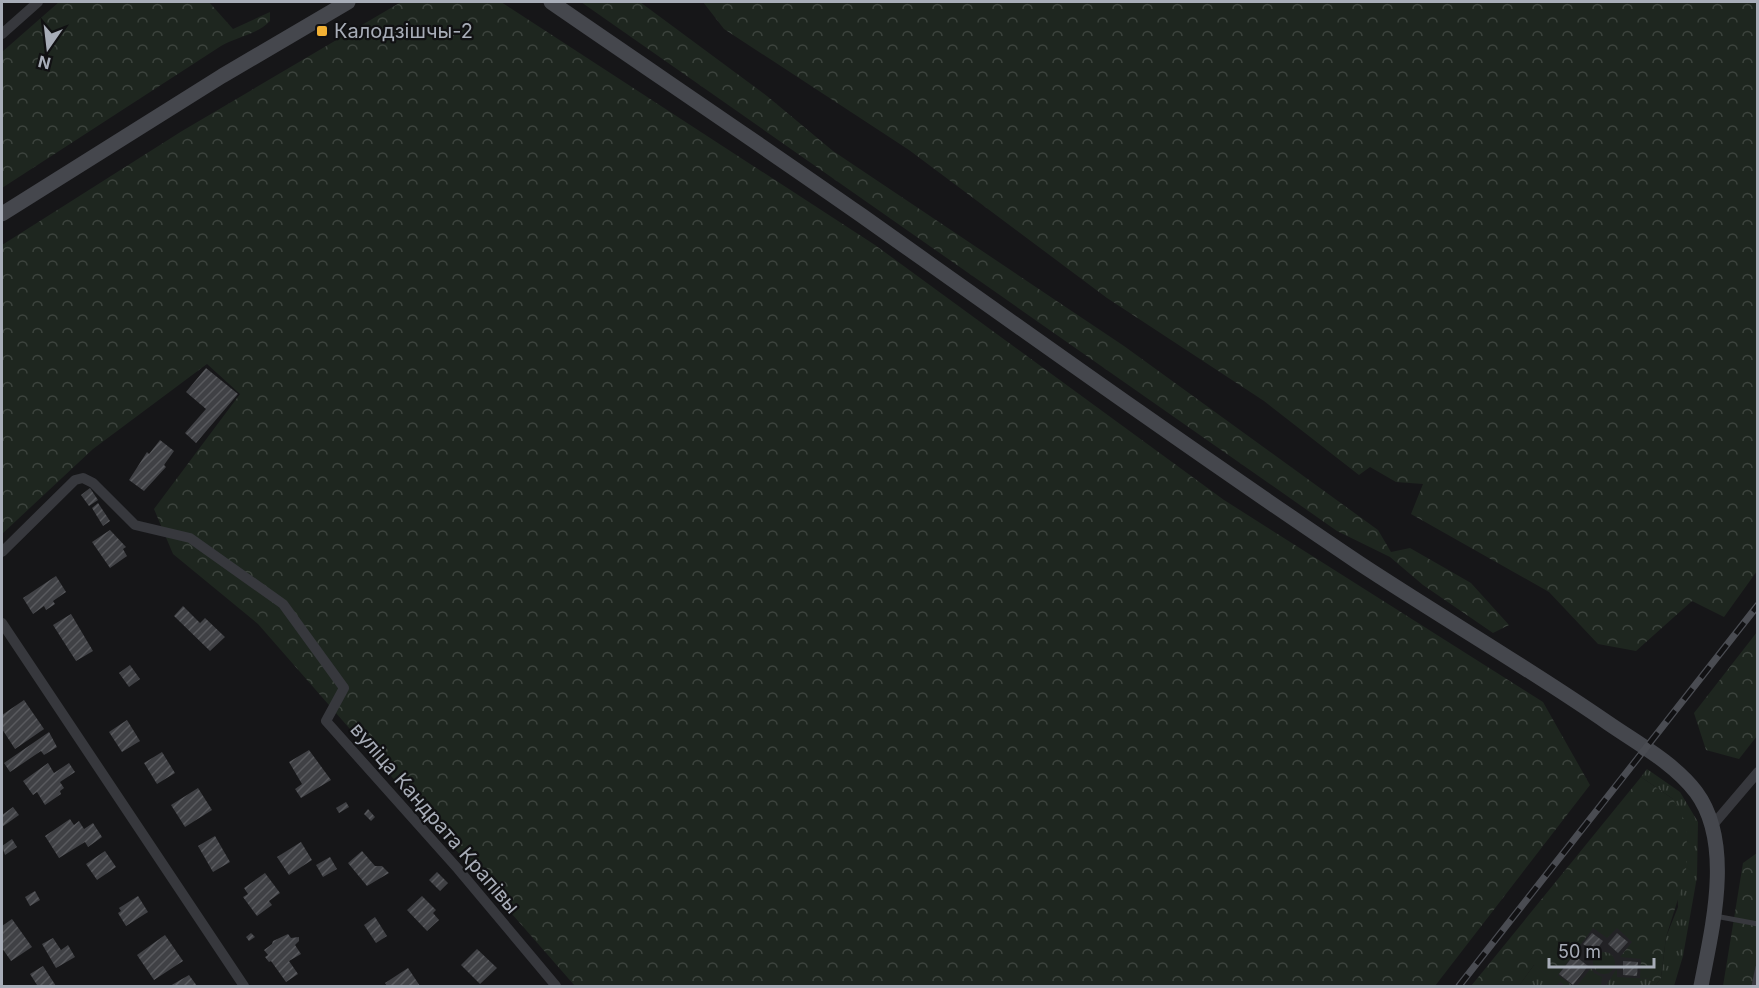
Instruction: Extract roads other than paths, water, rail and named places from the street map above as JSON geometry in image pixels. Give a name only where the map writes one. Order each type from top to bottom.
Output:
[{"type":"main road","points":[[2,214],[222,76],[348,2]]},
{"type":"main road","points":[[551,2],[850,208],[1196,454],[1645,748],[1686,781],[1699,796],[1712,826],[1717,866],[1714,916],[1701,987]]},
{"type":"street","points":[[2,34],[38,2]]},
{"type":"street","name":"вуліца Кандрата Крапівы","points":[[2,552],[75,480],[83,478],[93,483],[135,525],[190,538],[283,604],[344,688],[326,721],[458,869],[556,987]]},
{"type":"street","points":[[2,623],[244,987]]},
{"type":"street","points":[[1712,826],[1758,772]]},
{"type":"lane","points":[[1714,916],[1758,924]]},
{"type":"lane","points":[[1754,987],[1758,967]]},
{"type":"railway","points":[[1459,986],[1758,605]]},
{"type":"place","name":"Калодзішчы-2","points":[[322,31]]}]
